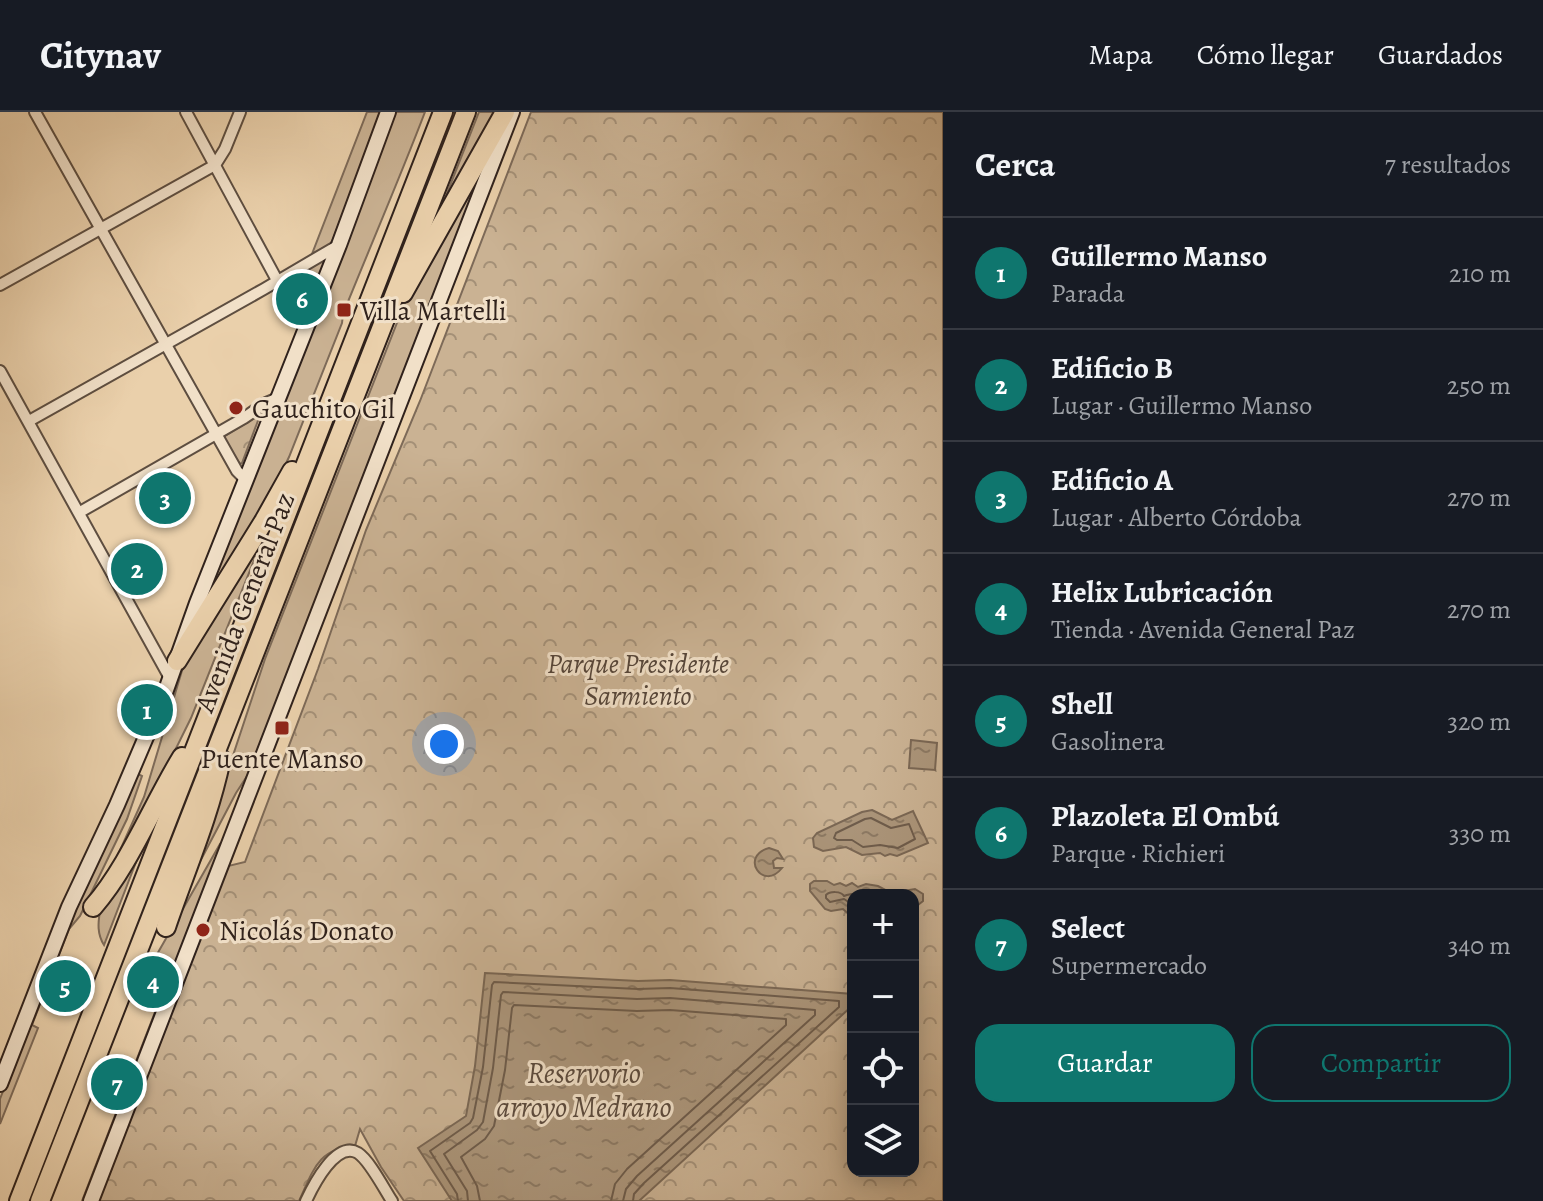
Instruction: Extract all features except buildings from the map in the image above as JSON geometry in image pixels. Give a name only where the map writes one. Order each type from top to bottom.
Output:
[{"type":"highway","name":"Avenida General Paz","points":[[19,1201],[442,112]]},
{"type":"highway","name":"Avenida General Paz","points":[[40,1201],[466,112]]},
{"type":"highway","points":[[381,325],[407,288],[505,112]]},
{"type":"highway","points":[[174,670],[327,409]]},
{"type":"highway","points":[[93,907],[120,868],[207,717]]},
{"type":"highway","points":[[166,927],[215,786],[229,717]]},
{"type":"street","points":[[35,112],[237,471],[246,480]]},
{"type":"street","points":[[186,112],[305,329]]},
{"type":"street","points":[[0,285],[215,165],[240,112]]},
{"type":"street","points":[[0,1084],[69,907],[117,805],[174,670],[197,603],[339,245],[388,112]]},
{"type":"street","points":[[91,1201],[512,112]]},
{"type":"street","points":[[29,421],[339,245]]},
{"type":"street","points":[[0,371],[174,670]]},
{"type":"street","points":[[80,512],[278,398]]},
{"type":"street","points":[[306,1201],[329,1163],[343,1152],[350,1151],[364,1159],[392,1201]]},
{"type":"green space","points":[[367,112],[382,112],[331,244],[312,254]]},
{"type":"green space","points":[[393,112],[425,112],[289,457],[262,515],[200,613]]},
{"type":"green space","points":[[479,112],[497,112],[442,206]]},
{"type":"green space","name":"Parque Presidente Sarmiento","points":[[531,112],[943,112],[943,1201],[404,1201],[360,1129],[355,1146],[333,1151],[318,1163],[299,1201],[97,1201],[228,866],[245,862],[318,669],[366,530],[420,401]]},
{"type":"green space","points":[[483,164],[486,166],[251,770],[194,873],[265,659],[404,305]]},
{"type":"green space","points":[[324,258],[328,261],[305,317],[300,317],[282,281]]},
{"type":"green space","points":[[259,418],[240,464],[225,442],[225,436]]},
{"type":"green space","points":[[265,533],[191,718],[113,866],[144,797],[187,654]]},
{"type":"green space","points":[[136,773],[142,776],[127,819],[80,916],[69,929],[32,1025],[38,1028],[0,1124],[0,1099],[76,903]]},
{"type":"green space","points":[[148,831],[104,945],[100,937],[100,911]]},
{"type":"green space","points":[[220,844],[223,845],[85,1201],[82,1201],[174,963],[156,956]]},
{"type":"water","points":[[911,740],[937,743],[935,770],[909,768]]},
{"type":"water","points":[[872,810],[892,820],[913,811],[928,843],[897,856],[880,853],[862,855],[846,847],[823,851],[814,847],[813,838],[817,833]]},
{"type":"water","points":[[769,848],[778,851],[783,859],[773,861],[774,868],[782,868],[768,876],[757,870],[755,864],[760,852]]},
{"type":"water","points":[[827,881],[834,885],[852,883],[858,887],[866,884],[884,889],[847,889],[847,913],[843,909],[825,909],[810,891],[810,884]]},
{"type":"water","name":"Reservorio arroyo Medrano","points":[[485,973],[670,980],[847,994],[847,1010],[639,1201],[452,1201],[418,1148],[466,1116]]},
{"type":"place","name":"Plazoleta El Ombú","points":[[302,299]]},
{"type":"place","name":"Villa Martelli","points":[[344,310]]},
{"type":"place","name":"Gauchito Gil","points":[[236,408]]},
{"type":"place","name":"Edificio A","points":[[165,498]]},
{"type":"place","name":"Edificio B","points":[[137,569]]},
{"type":"place","name":"Guillermo Manso","points":[[147,710]]},
{"type":"place","name":"Puente Manso","points":[[282,728]]},
{"type":"place","name":"Nicolás Donato","points":[[203,930]]},
{"type":"place","name":"Helix Lubricación","points":[[153,982]]},
{"type":"place","name":"Shell","points":[[65,986]]},
{"type":"place","name":"Select","points":[[117,1084]]}]
